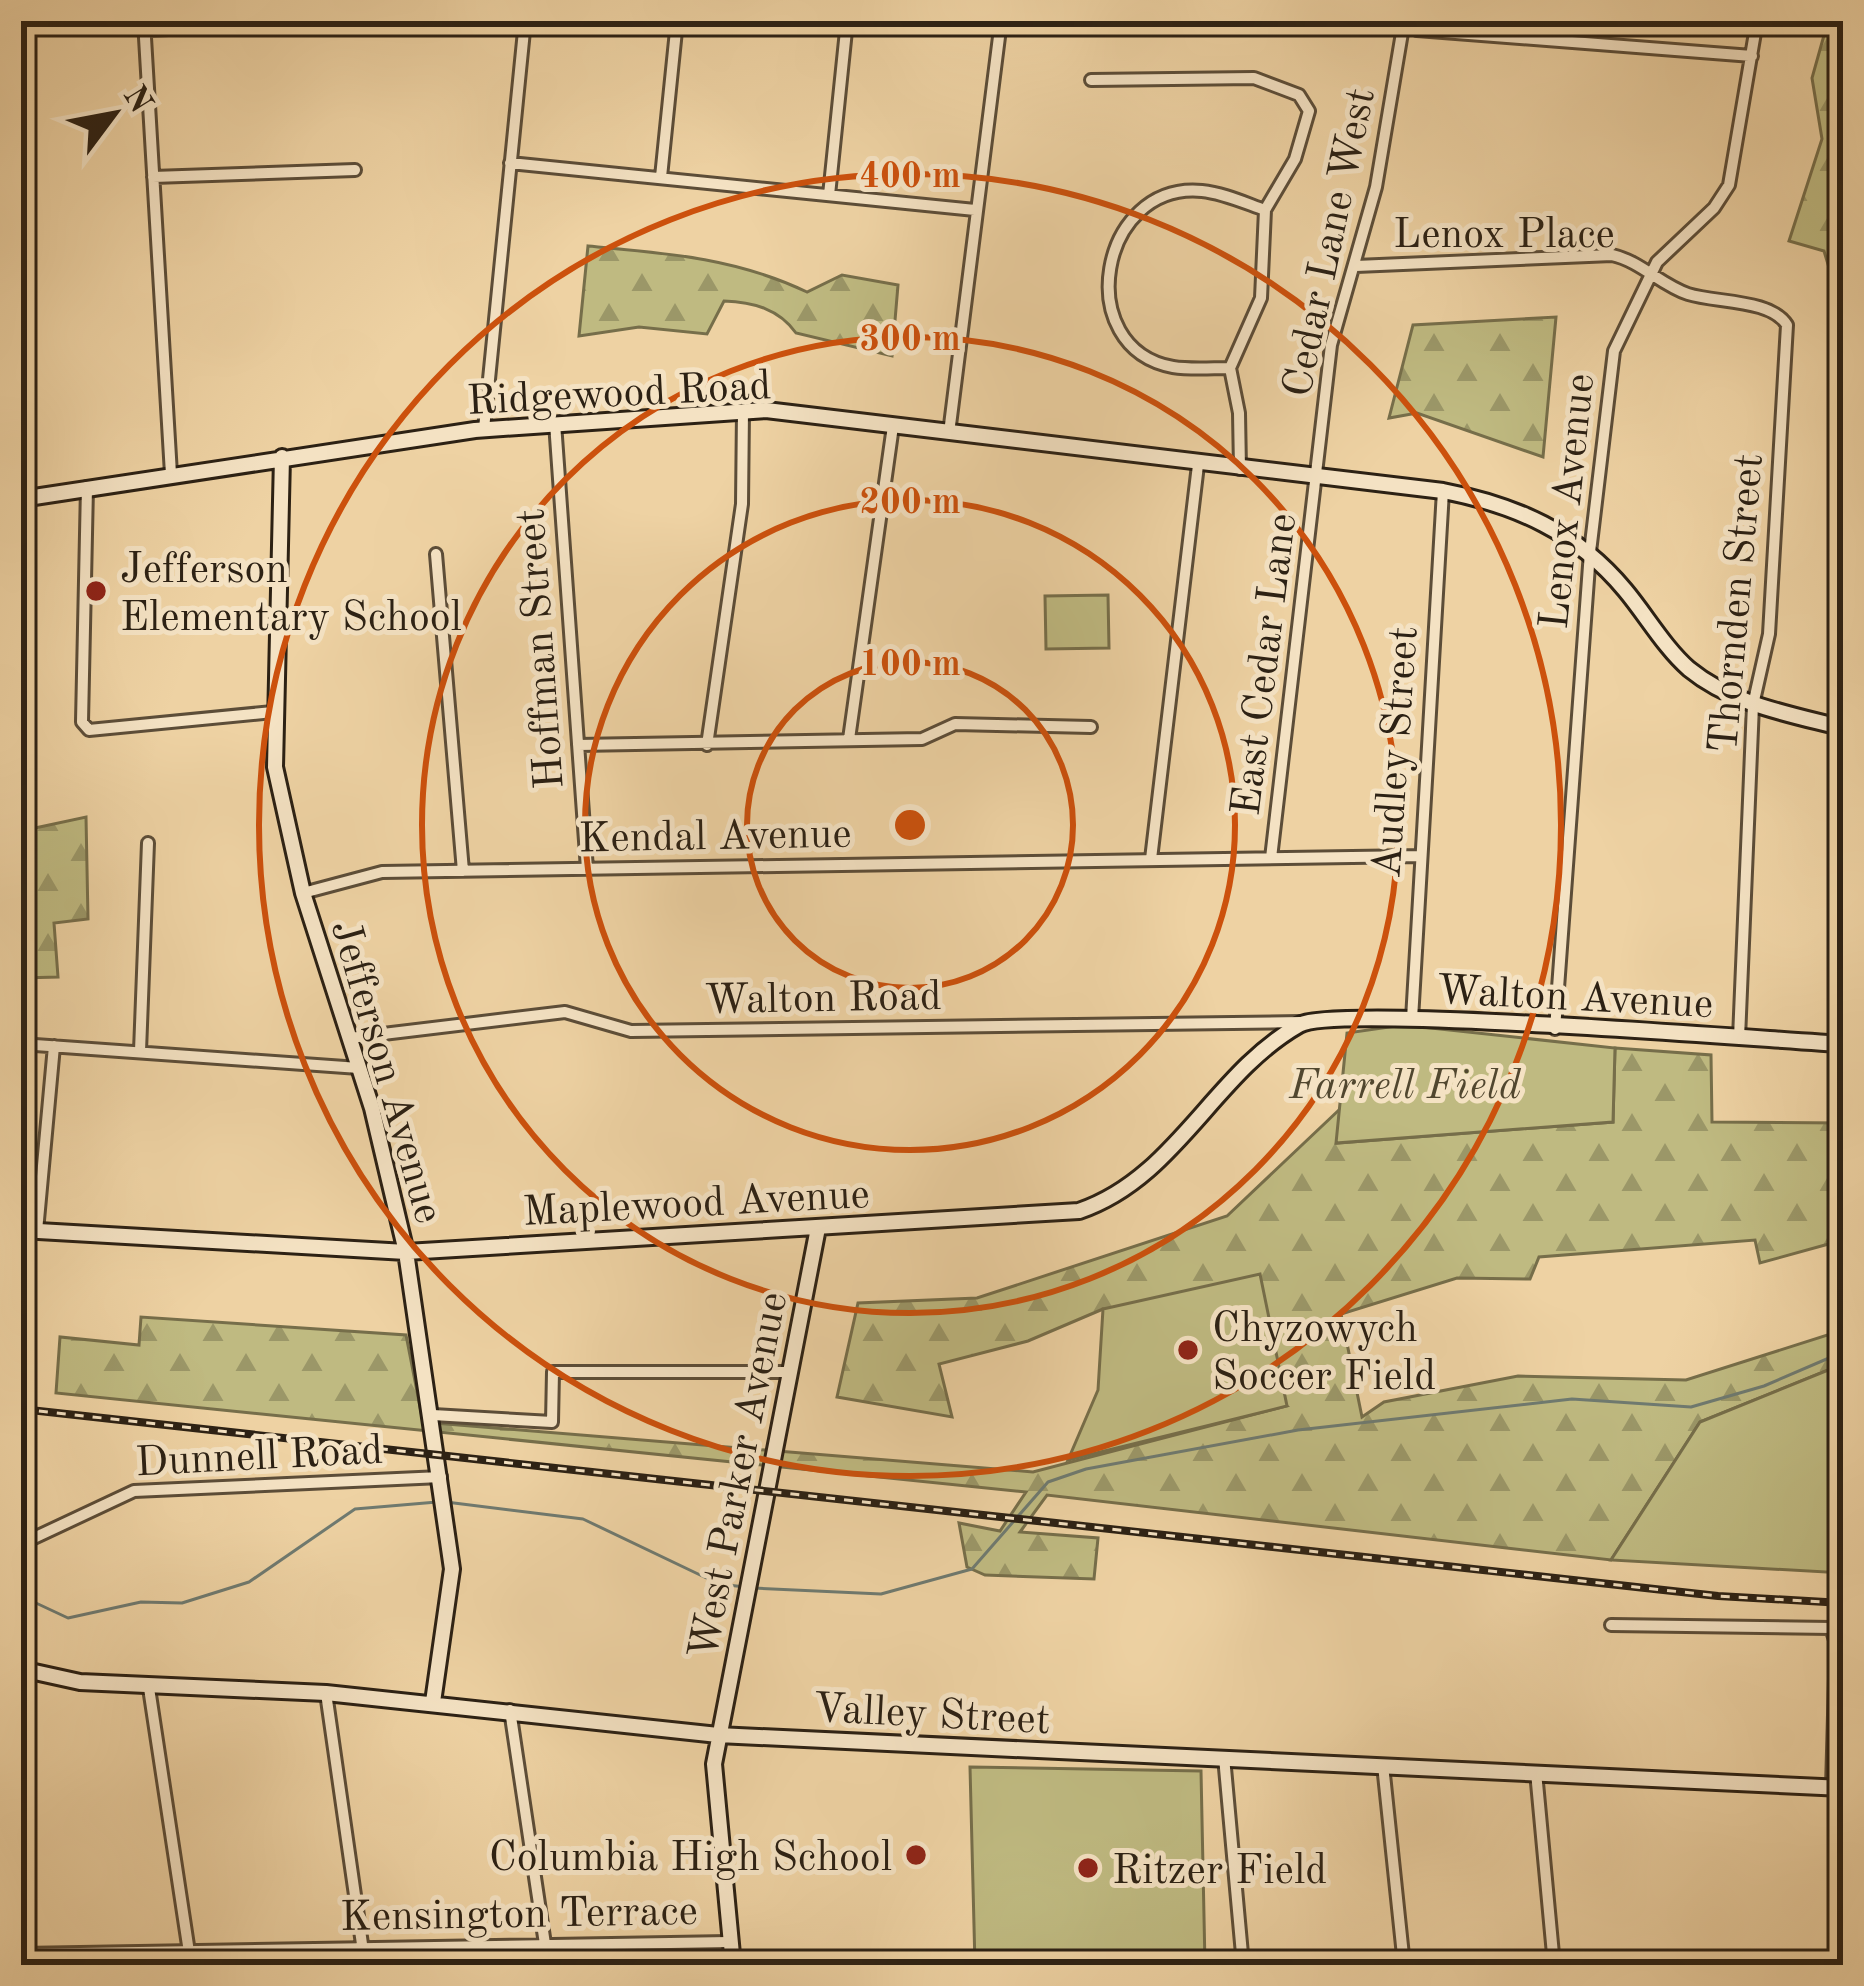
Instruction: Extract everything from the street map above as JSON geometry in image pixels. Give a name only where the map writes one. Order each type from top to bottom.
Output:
[{"type":"street","points":[[171,474],[144,25],[365,21]]},
{"type":"street","points":[[484,429],[525,21]]},
{"type":"street","points":[[661,177],[676,21]]},
{"type":"street","points":[[829,195],[847,21]]},
{"type":"street","points":[[949,433],[1001,21]]},
{"type":"street","name":"Lenox Avenue","points":[[1555,1029],[1590,552],[1614,351],[1649,274],[1714,208],[1729,185],[1757,21]]},
{"type":"street","points":[[1403,22],[1417,30],[1752,56]]},
{"type":"street","name":"Cedar Lane West","points":[[1316,478],[1331,345],[1376,187],[1403,22]]},
{"type":"street","points":[[1091,80],[1254,78],[1300,95],[1309,111],[1306,134],[1265,210],[1261,298],[1230,368],[1239,413],[1240,469]]},
{"type":"street","points":[[510,163],[975,210]]},
{"type":"street","points":[[153,177],[355,170]]},
{"type":"street","points":[[1230,368],[1174,367],[1137,347],[1112,309],[1109,262],[1129,221],[1168,195],[1205,191],[1265,210]]},
{"type":"street","name":"Lenox Place","points":[[1356,266],[1612,255],[1628,259],[1649,274]]},
{"type":"street","name":"Thornden Street","points":[[1649,274],[1686,294],[1769,311],[1787,325],[1769,634],[1754,705],[1739,1038]]},
{"type":"street","points":[[707,745],[742,504],[743,411]]},
{"type":"street","name":"Ridgewood Road","points":[[21,499],[484,429],[743,411],[1443,491],[1515,510],[1590,552]]},
{"type":"street","name":"Hoffman Street","points":[[555,423],[587,869]]},
{"type":"street","points":[[849,739],[893,426]]},
{"type":"street","name":"Jefferson Avenue","points":[[282,457],[272,712],[280,803],[303,893],[350,1038],[406,1252],[433,1415],[452,1580],[433,1702]]},
{"type":"street","points":[[1151,859],[1198,465]]},
{"type":"street","name":"East Cedar Lane","points":[[1271,858],[1316,478]]},
{"type":"street","points":[[87,487],[82,722],[88,730],[272,712]]},
{"type":"street","name":"Audley Street","points":[[1412,1018],[1443,491]]},
{"type":"street","points":[[1590,552],[1691,670],[1754,705],[1843,728]]},
{"type":"street","points":[[436,554],[463,871]]},
{"type":"street","points":[[578,745],[922,739],[955,724],[1091,728]]},
{"type":"street","points":[[140,1051],[148,843]]},
{"type":"street","name":"Kendal Avenue","points":[[303,893],[382,872],[1418,856]]},
{"type":"street","name":"Walton Road","points":[[350,1038],[565,1012],[631,1031],[1302,1022]]},
{"type":"street","name":"Walton Avenue","points":[[1302,1022],[1412,1018],[1843,1044]]},
{"type":"street","name":"Maplewood Avenue","points":[[29,1231],[406,1252],[1079,1210],[1107,1201],[1149,1173],[1253,1061],[1302,1022]]},
{"type":"street","points":[[21,1044],[358,1068]]},
{"type":"street","points":[[29,1231],[54,1046]]},
{"type":"street","name":"West Parker Avenue","points":[[733,1965],[713,1790],[718,1735],[818,1228]]},
{"type":"street","name":"Dunnell Road","points":[[433,1415],[553,1422],[553,1372],[790,1372]]},
{"type":"street","name":"Dunnell Road","points":[[21,1544],[134,1491],[441,1477]]},
{"type":"street","points":[[1611,1625],[1831,1628],[1836,1643],[1837,1788]]},
{"type":"street","name":"Valley Street","points":[[21,1669],[80,1682],[326,1693],[718,1735],[1837,1788]]},
{"type":"street","points":[[148,1688],[189,1952]]},
{"type":"street","points":[[326,1693],[364,1965]]},
{"type":"street","points":[[510,1710],[545,1944]]},
{"type":"street","points":[[1223,1757],[1243,1965]]},
{"type":"street","points":[[1383,1765],[1404,1965]]},
{"type":"street","points":[[1536,1772],[1554,1965]]},
{"type":"street","name":"Kensington Terrace","points":[[21,1954],[729,1942]]},
{"type":"green space","points":[[1828,21],[1843,21],[1843,314],[1824,251],[1789,241],[1822,139],[1812,78]]},
{"type":"green space","points":[[588,246],[727,264],[807,292],[842,275],[898,285],[892,356],[796,333],[755,305],[724,301],[707,334],[639,327],[579,336]]},
{"type":"green space","points":[[1556,317],[1543,457],[1417,413],[1389,418],[1413,325]]},
{"type":"green space","points":[[1108,595],[1109,648],[1046,649],[1045,596]]},
{"type":"green space","points":[[86,817],[88,919],[54,923],[58,977],[21,978],[21,831]]},
{"type":"green space","name":"Farrell Field","points":[[1403,1025],[1615,1048],[1613,1122],[1336,1143],[1347,1033]]},
{"type":"green space","points":[[1615,1048],[1711,1055],[1712,1122],[1843,1123],[1843,1240],[1760,1263],[1755,1240],[1539,1257],[1530,1279],[1457,1278],[1341,1314],[1362,1417],[1384,1402],[1518,1376],[1686,1380],[1843,1330],[1843,1364],[1700,1422],[1611,1560],[1047,1495],[1020,1532],[1098,1538],[1094,1579],[985,1575],[967,1567],[959,1523],[1000,1531],[1026,1492],[56,1393],[60,1337],[139,1345],[141,1317],[406,1335],[423,1422],[1033,1472],[1286,1406],[1103,1309],[1028,1341],[939,1364],[952,1417],[837,1397],[858,1303],[977,1298],[1227,1216],[1340,1109],[1337,1143],[1613,1122]]},
{"type":"green space","name":"Chyzowych Soccer Field","points":[[1260,1274],[1287,1406],[1068,1460],[1098,1390],[1103,1309]]},
{"type":"green space","points":[[1843,1364],[1843,1573],[1611,1560],[1700,1422]]},
{"type":"green space","name":"Ritzer Field","points":[[970,1767],[1201,1771],[1205,1965],[975,1965]]},
{"type":"waterway","points":[[754,1588],[881,1594],[972,1569],[1048,1482],[1086,1469],[1298,1430],[1572,1399],[1691,1407],[1764,1386],[1843,1352]]},
{"type":"waterway","points":[[21,1596],[68,1618],[141,1602],[182,1603],[249,1582],[355,1509],[437,1502]]},
{"type":"waterway","points":[[446,1502],[583,1519],[719,1584],[745,1587]]},
{"type":"railway","points":[[21,1409],[1718,1596],[1843,1603]]},
{"type":"place","name":"Jefferson Elementary School","points":[[96,591]]},
{"type":"place","name":"Chyzowych Soccer Field","points":[[1188,1350]]},
{"type":"place","name":"Columbia High School","points":[[916,1855]]},
{"type":"place","name":"Ritzer Field","points":[[1088,1868]]}]
